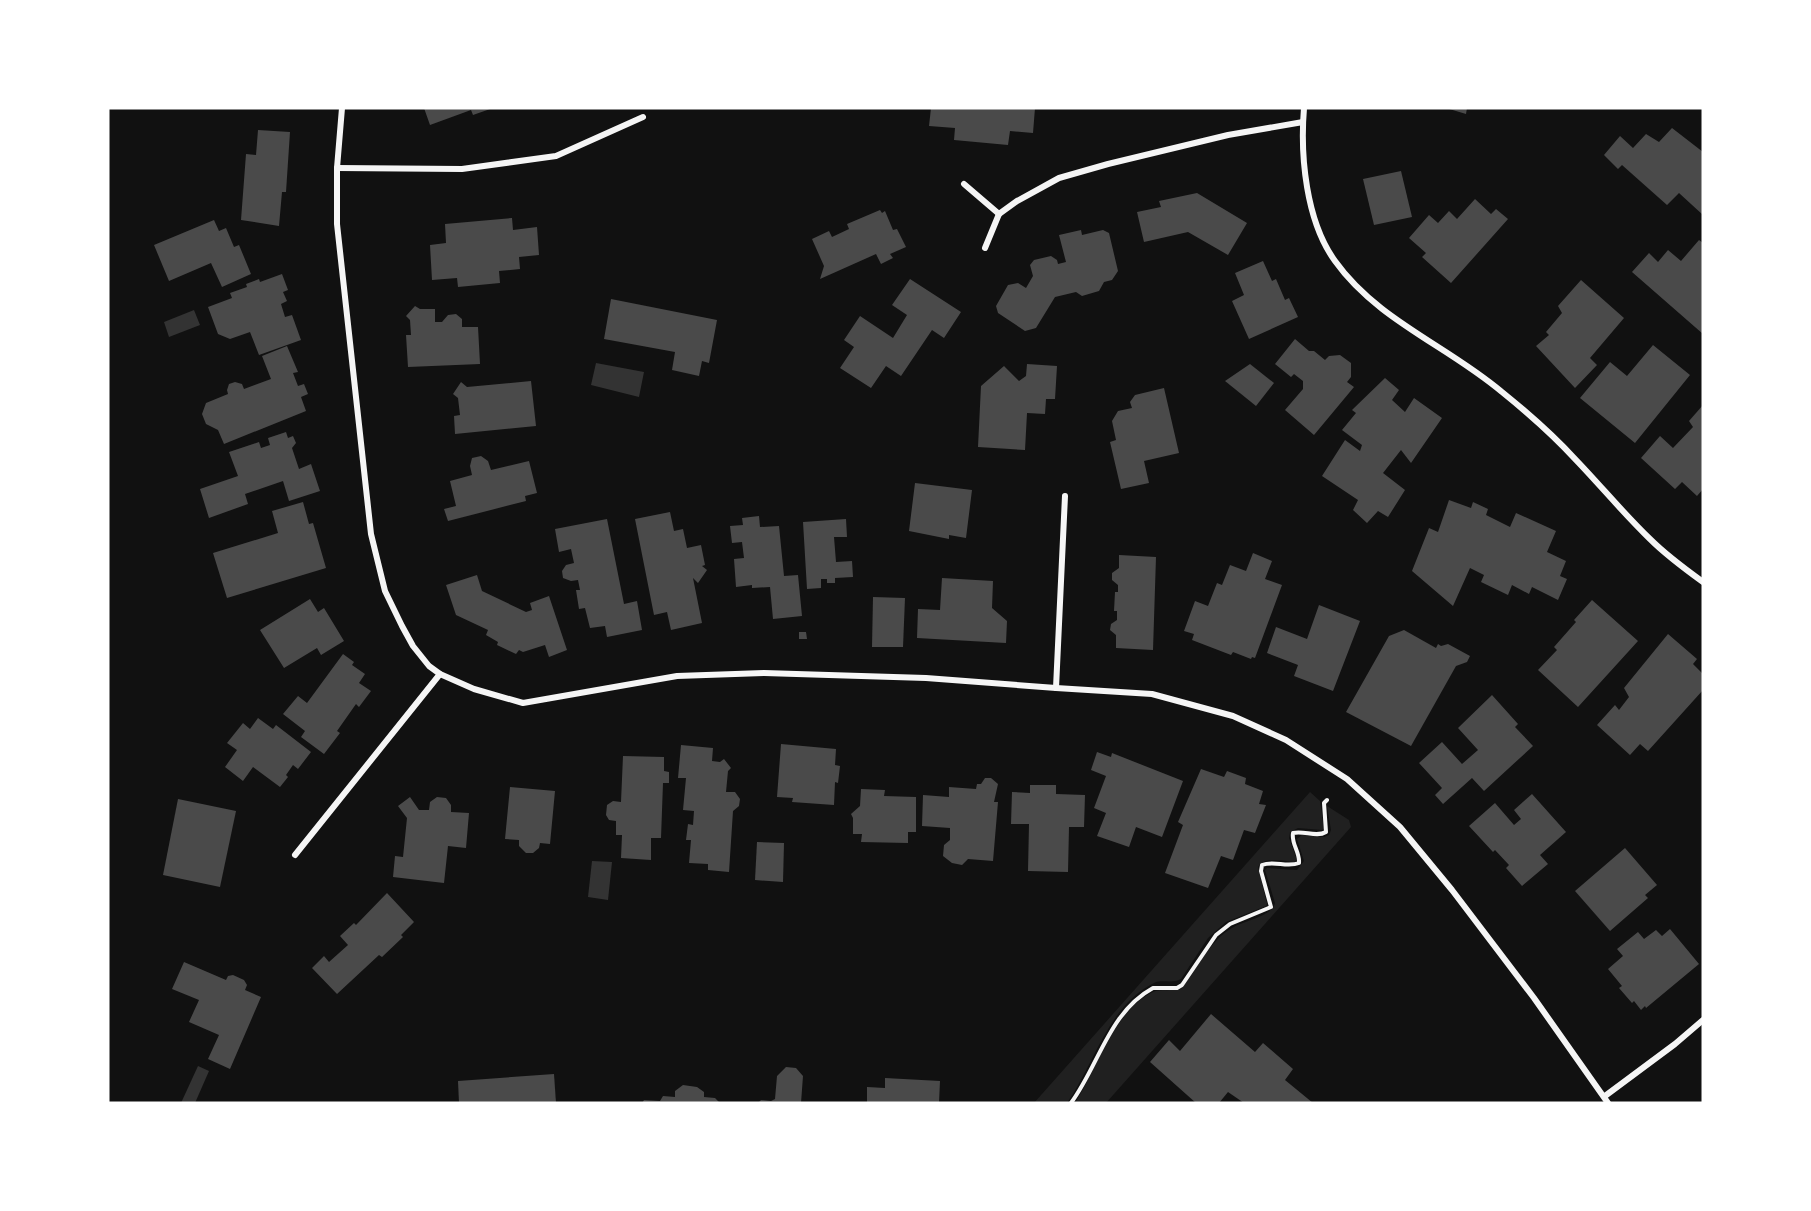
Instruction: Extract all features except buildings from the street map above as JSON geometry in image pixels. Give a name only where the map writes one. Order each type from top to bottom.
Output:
[{"type":"street","points":[[342,108],[337,168],[337,224],[371,534],[385,591],[413,646],[429,666],[440,674],[474,688],[523,703],[677,676],[764,673],[926,678],[1152,693],[1233,716],[1286,740],[1347,779],[1400,827],[1452,890],[1534,998],[1608,1103]]},
{"type":"street","points":[[1304,108],[1305,171],[1321,236],[1334,261],[1373,303],[1476,372],[1518,405],[1574,458],[1651,540],[1703,582]]},
{"type":"street","points":[[337,168],[462,169],[556,156],[643,117]]},
{"type":"street","points":[[985,248],[999,214],[1017,201],[1059,178],[1228,135],[1303,122]]},
{"type":"street","points":[[964,184],[999,214]]},
{"type":"street","points":[[1056,688],[1065,496]]},
{"type":"street","points":[[295,855],[440,674]]},
{"type":"street","points":[[1605,1096],[1675,1044],[1703,1020]]},
{"type":"path","points":[[1071,1103],[1114,1027],[1133,1005],[1153,987],[1177,988],[1182,985],[1216,935],[1230,924],[1271,907],[1261,871],[1263,865],[1299,863],[1300,857],[1292,839],[1293,833],[1322,835],[1326,832],[1324,802],[1327,800]]},
{"type":"shaded area","points":[[194,310],[200,325],[169,337],[164,322]]},
{"type":"shaded area","points":[[596,363],[644,372],[639,397],[591,385]]},
{"type":"shaded area","points":[[1310,792],[1320,801],[1324,829],[1298,828],[1290,832],[1289,838],[1297,860],[1294,862],[1269,860],[1258,867],[1266,906],[1226,922],[1208,938],[1181,979],[1160,981],[1138,993],[1113,1021],[1067,1103],[1034,1103]]},
{"type":"shaded area","points":[[1327,806],[1349,820],[1351,827],[1106,1103],[1075,1103],[1127,1012],[1153,992],[1181,989],[1216,941],[1237,925],[1263,915],[1273,908],[1275,903],[1265,870],[1267,868],[1297,870],[1304,861],[1297,839],[1302,835],[1324,837],[1329,835],[1331,830]]},
{"type":"shaded area","points":[[592,861],[612,862],[608,900],[588,897]]},
{"type":"shaded area","points":[[198,1066],[209,1071],[195,1103],[181,1103]]}]
